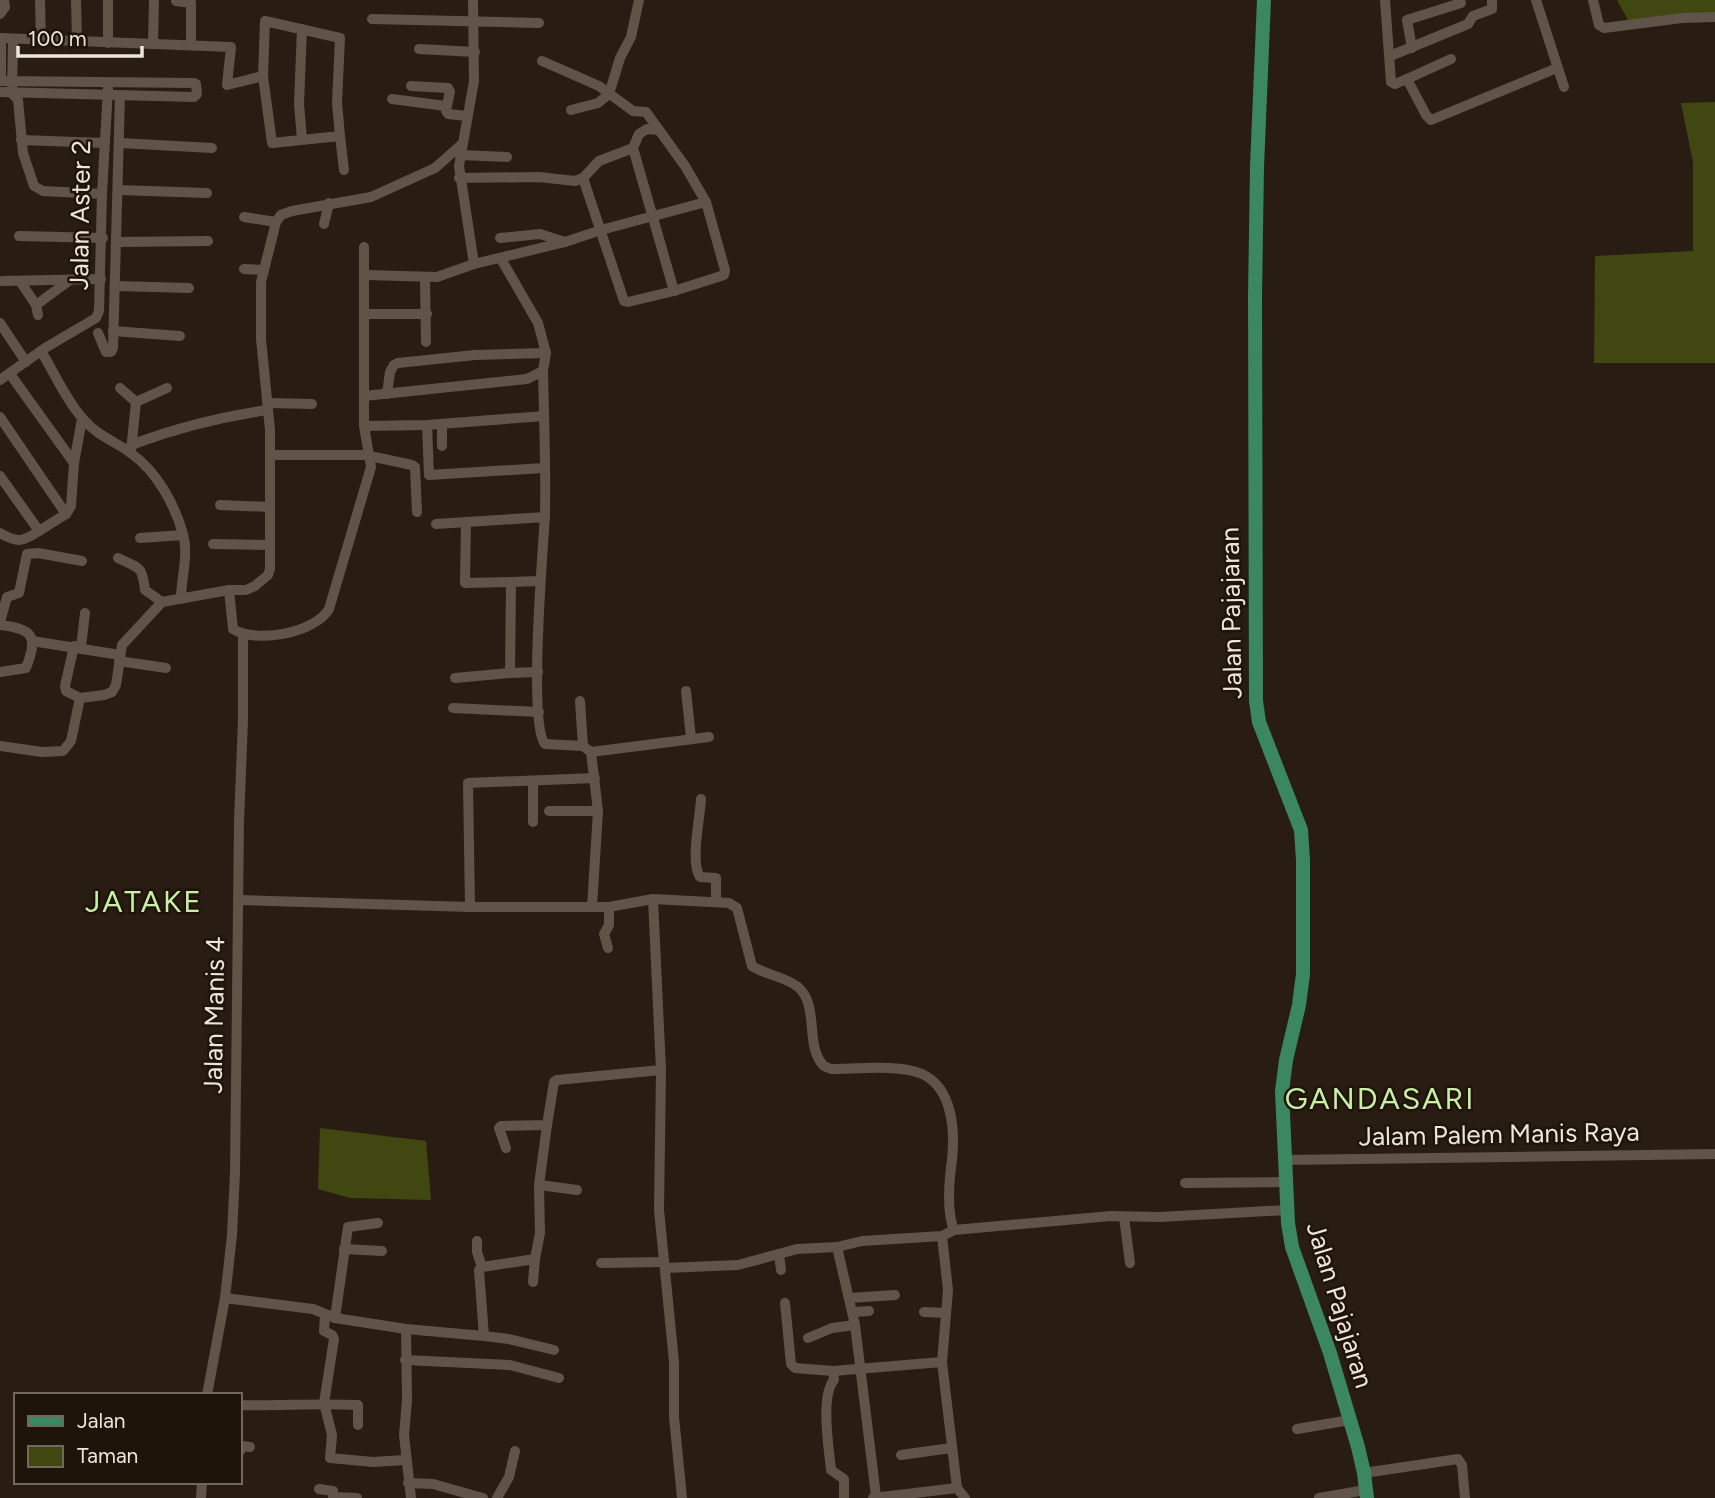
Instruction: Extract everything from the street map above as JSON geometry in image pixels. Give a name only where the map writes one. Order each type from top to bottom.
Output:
[{"type":"main road","name":"Jalan Pajajaran","points":[[1264,0],[1255,297],[1255,691],[1259,722],[1301,830],[1303,860],[1303,974],[1284,1076],[1282,1110],[1286,1210],[1292,1247],[1330,1353],[1350,1420],[1364,1473],[1366,1494]]},
{"type":"street","points":[[0,14],[5,7],[5,0]]},
{"type":"street","points":[[40,0],[41,41]]},
{"type":"street","points":[[76,0],[77,41]]},
{"type":"street","points":[[108,0],[108,43]]},
{"type":"street","points":[[153,44],[154,0]]},
{"type":"street","points":[[472,0],[474,81],[460,150],[460,178],[474,264]]},
{"type":"street","points":[[571,110],[598,103],[609,93],[620,58],[631,37],[639,0]]},
{"type":"street","points":[[1385,0],[1392,83],[1451,59]]},
{"type":"street","points":[[1390,56],[1468,24],[1473,16],[1492,9],[1492,0]]},
{"type":"street","points":[[1536,0],[1564,87]]},
{"type":"street","points":[[1593,0],[1598,22],[1604,28],[1682,18],[1715,17]]},
{"type":"street","points":[[176,1],[191,3],[191,45]]},
{"type":"street","points":[[1412,48],[1407,20],[1461,3]]},
{"type":"street","points":[[372,19],[539,23]]},
{"type":"street","points":[[340,136],[272,143],[263,76],[265,21],[340,38],[337,103],[344,170]]},
{"type":"street","points":[[302,29],[299,104],[302,139]]},
{"type":"street","points":[[15,90],[108,82],[196,84],[197,94],[194,97],[15,90],[0,81],[1,38],[231,47],[227,85],[263,76]]},
{"type":"street","points":[[13,39],[21,140],[34,186],[38,190],[102,194]]},
{"type":"street","points":[[419,49],[475,52]]},
{"type":"street","points":[[542,61],[572,73],[609,93],[633,111],[646,112],[703,194],[724,275],[635,302],[624,301],[583,178]]},
{"type":"street","points":[[1407,79],[1431,120],[1557,68]]},
{"type":"street","name":"Jalan Aster 2","points":[[5,377],[41,351],[96,318],[101,306],[102,194],[108,82]]},
{"type":"street","points":[[411,86],[450,89],[446,111],[448,114],[467,116]]},
{"type":"street","points":[[98,333],[108,353],[113,351],[120,95]]},
{"type":"street","points":[[393,99],[446,106]]},
{"type":"street","points":[[659,130],[647,128],[639,134],[633,148],[674,291]]},
{"type":"street","points":[[21,140],[104,143]]},
{"type":"street","points":[[120,144],[212,148]]},
{"type":"street","points":[[460,178],[539,177],[575,181],[583,178],[599,161],[633,148]]},
{"type":"street","points":[[85,613],[65,686],[66,691],[80,698],[112,692],[116,685],[122,645],[162,602],[251,588],[268,575],[271,569],[270,454],[261,325],[263,270],[276,222],[281,215],[328,203],[371,197],[435,168],[460,150],[507,158]]},
{"type":"street","points":[[119,191],[207,193]]},
{"type":"street","points":[[366,275],[425,278],[445,275],[474,264],[565,242],[706,202]]},
{"type":"street","points":[[324,224],[328,203]]},
{"type":"street","points":[[243,217],[276,222]]},
{"type":"street","points":[[500,238],[540,234],[565,242]]},
{"type":"street","points":[[19,236],[103,238]]},
{"type":"street","points":[[118,242],[208,241]]},
{"type":"street","points":[[229,590],[233,629],[243,634],[265,636],[283,633],[314,625],[326,615],[371,472],[363,456],[366,314],[364,247]]},
{"type":"street","points":[[500,259],[538,323],[546,353],[543,371],[545,517],[539,581],[538,671],[541,738],[545,744],[587,749],[709,737]]},
{"type":"street","points":[[244,269],[263,270]]},
{"type":"street","points":[[425,278],[426,342]]},
{"type":"street","points":[[2,281],[102,279]]},
{"type":"street","points":[[20,281],[37,310],[71,280]]},
{"type":"street","points":[[116,286],[189,288]]},
{"type":"street","points":[[366,314],[427,314]]},
{"type":"street","points":[[0,323],[26,362]]},
{"type":"street","points":[[113,331],[180,336]]},
{"type":"street","points":[[41,351],[82,419],[105,439],[131,449],[154,473],[183,535],[186,552],[181,599]]},
{"type":"street","points":[[387,394],[390,372],[398,362],[475,355],[546,353]]},
{"type":"street","points":[[364,396],[527,379],[543,371]]},
{"type":"street","points":[[5,377],[74,463]]},
{"type":"street","points":[[120,388],[136,402]]},
{"type":"street","points":[[136,402],[167,388]]},
{"type":"street","points":[[131,449],[136,402]]},
{"type":"street","points":[[131,449],[178,428],[205,420],[286,404],[312,404]]},
{"type":"street","points":[[363,426],[427,425],[544,416]]},
{"type":"street","points":[[0,417],[66,514]]},
{"type":"street","points":[[0,533],[18,542],[24,541],[37,529],[66,514],[71,506],[74,463],[82,419]]},
{"type":"street","points":[[442,424],[442,446]]},
{"type":"street","points":[[427,425],[429,475],[544,468]]},
{"type":"street","points":[[270,454],[363,456],[415,467],[417,512]]},
{"type":"street","points":[[0,475],[37,529]]},
{"type":"street","points":[[220,505],[270,507]]},
{"type":"street","points":[[436,524],[545,517]]},
{"type":"street","points":[[466,522],[465,583],[539,581]]},
{"type":"street","points":[[141,538],[183,535]]},
{"type":"street","points":[[213,544],[270,545]]},
{"type":"street","points":[[0,672],[26,668],[33,641],[28,632],[21,628],[0,624],[7,597],[19,593],[27,554],[38,553],[82,561]]},
{"type":"street","points":[[118,558],[142,571],[145,590],[162,602]]},
{"type":"street","points":[[510,673],[511,582]]},
{"type":"street","name":"Jalan Manis 4","points":[[207,1393],[225,1298],[235,1173],[243,634]]},
{"type":"street","points":[[33,641],[78,646],[166,667]]},
{"type":"street","points":[[455,678],[538,671]]},
{"type":"street","points":[[686,691],[691,738]]},
{"type":"street","points":[[0,746],[42,752],[63,751],[71,741],[80,698]]},
{"type":"street","points":[[580,701],[587,749],[595,778],[598,811],[592,907]]},
{"type":"street","points":[[453,709],[539,712]]},
{"type":"street","points":[[470,907],[468,783],[595,778]]},
{"type":"street","points":[[533,780],[533,822]]},
{"type":"street","points":[[701,799],[699,837],[694,850],[700,877],[716,878],[716,901]]},
{"type":"street","points":[[549,811],[598,811]]},
{"type":"street","points":[[238,900],[470,907],[609,907],[653,898],[729,903],[737,908],[752,966],[800,989],[808,1006],[817,1055],[824,1066],[831,1069],[902,1070],[921,1074],[937,1086],[948,1107],[952,1124],[950,1208],[954,1230]]},
{"type":"street","points":[[653,898],[662,1070],[659,1210],[674,1362],[677,1452],[682,1498]]},
{"type":"street","points":[[608,948],[604,934],[610,925],[609,907]]},
{"type":"street","points":[[533,1282],[540,1233],[539,1185],[554,1082],[662,1070]]},
{"type":"street","points":[[506,1148],[499,1128],[501,1126],[547,1125]]},
{"type":"street","name":"Jalam Palem Manis Raya","points":[[1284,1160],[1715,1154]]},
{"type":"street","points":[[1185,1183],[1285,1182]]},
{"type":"street","points":[[539,1185],[576,1190]]},
{"type":"street","points":[[601,1263],[738,1265],[797,1249],[837,1247],[862,1241],[942,1236],[954,1230],[1124,1217],[1286,1210]]},
{"type":"street","points":[[1124,1217],[1130,1263]]},
{"type":"street","points":[[378,1223],[348,1226],[330,1316],[324,1331],[334,1339],[324,1403],[332,1435],[331,1459],[373,1462],[405,1460]]},
{"type":"street","points":[[942,1236],[948,1290],[942,1362],[957,1488],[965,1498]]},
{"type":"street","points":[[477,1241],[482,1267],[479,1274],[484,1336]]},
{"type":"street","points":[[837,1247],[853,1312],[862,1370],[874,1497],[957,1488]]},
{"type":"street","points":[[344,1249],[382,1251]]},
{"type":"street","points":[[779,1254],[781,1270]]},
{"type":"street","points":[[482,1267],[536,1259]]},
{"type":"street","points":[[849,1298],[895,1295]]},
{"type":"street","points":[[225,1298],[313,1310],[330,1316],[406,1329],[509,1339],[554,1350]]},
{"type":"street","points":[[785,1303],[791,1364],[795,1368],[862,1370],[942,1362]]},
{"type":"street","points":[[853,1312],[869,1311]]},
{"type":"street","points":[[924,1312],[946,1313]]},
{"type":"street","points":[[808,1338],[832,1328],[855,1325]]},
{"type":"street","points":[[406,1329],[404,1435],[411,1498]]},
{"type":"street","points":[[405,1360],[510,1365],[559,1378]]},
{"type":"street","points":[[833,1371],[834,1380],[828,1387],[827,1411],[831,1470],[844,1479],[844,1498]]},
{"type":"street","points":[[242,1405],[358,1405],[358,1425]]},
{"type":"street","points":[[1297,1429],[1350,1420]]},
{"type":"street","points":[[901,1455],[951,1448]]},
{"type":"street","points":[[497,1498],[509,1477],[515,1451]]},
{"type":"street","points":[[1364,1473],[1458,1459],[1462,1465],[1465,1498]]},
{"type":"street","points":[[408,1483],[433,1484],[483,1498]]},
{"type":"street","points":[[319,1489],[333,1491],[333,1497],[357,1498]]},
{"type":"street","points":[[1319,1498],[1366,1494]]},
{"type":"green space","points":[[1617,0],[1715,0],[1715,14],[1629,22]]},
{"type":"green space","points":[[1715,102],[1715,363],[1594,363],[1595,256],[1693,251],[1693,162],[1681,103]]},
{"type":"green space","points":[[320,1128],[426,1141],[431,1200],[350,1198],[318,1189]]},
{"type":"district","name":"JATAKE","points":[[144,901]]},
{"type":"district","name":"GANDASARI","points":[[1380,1098]]}]
